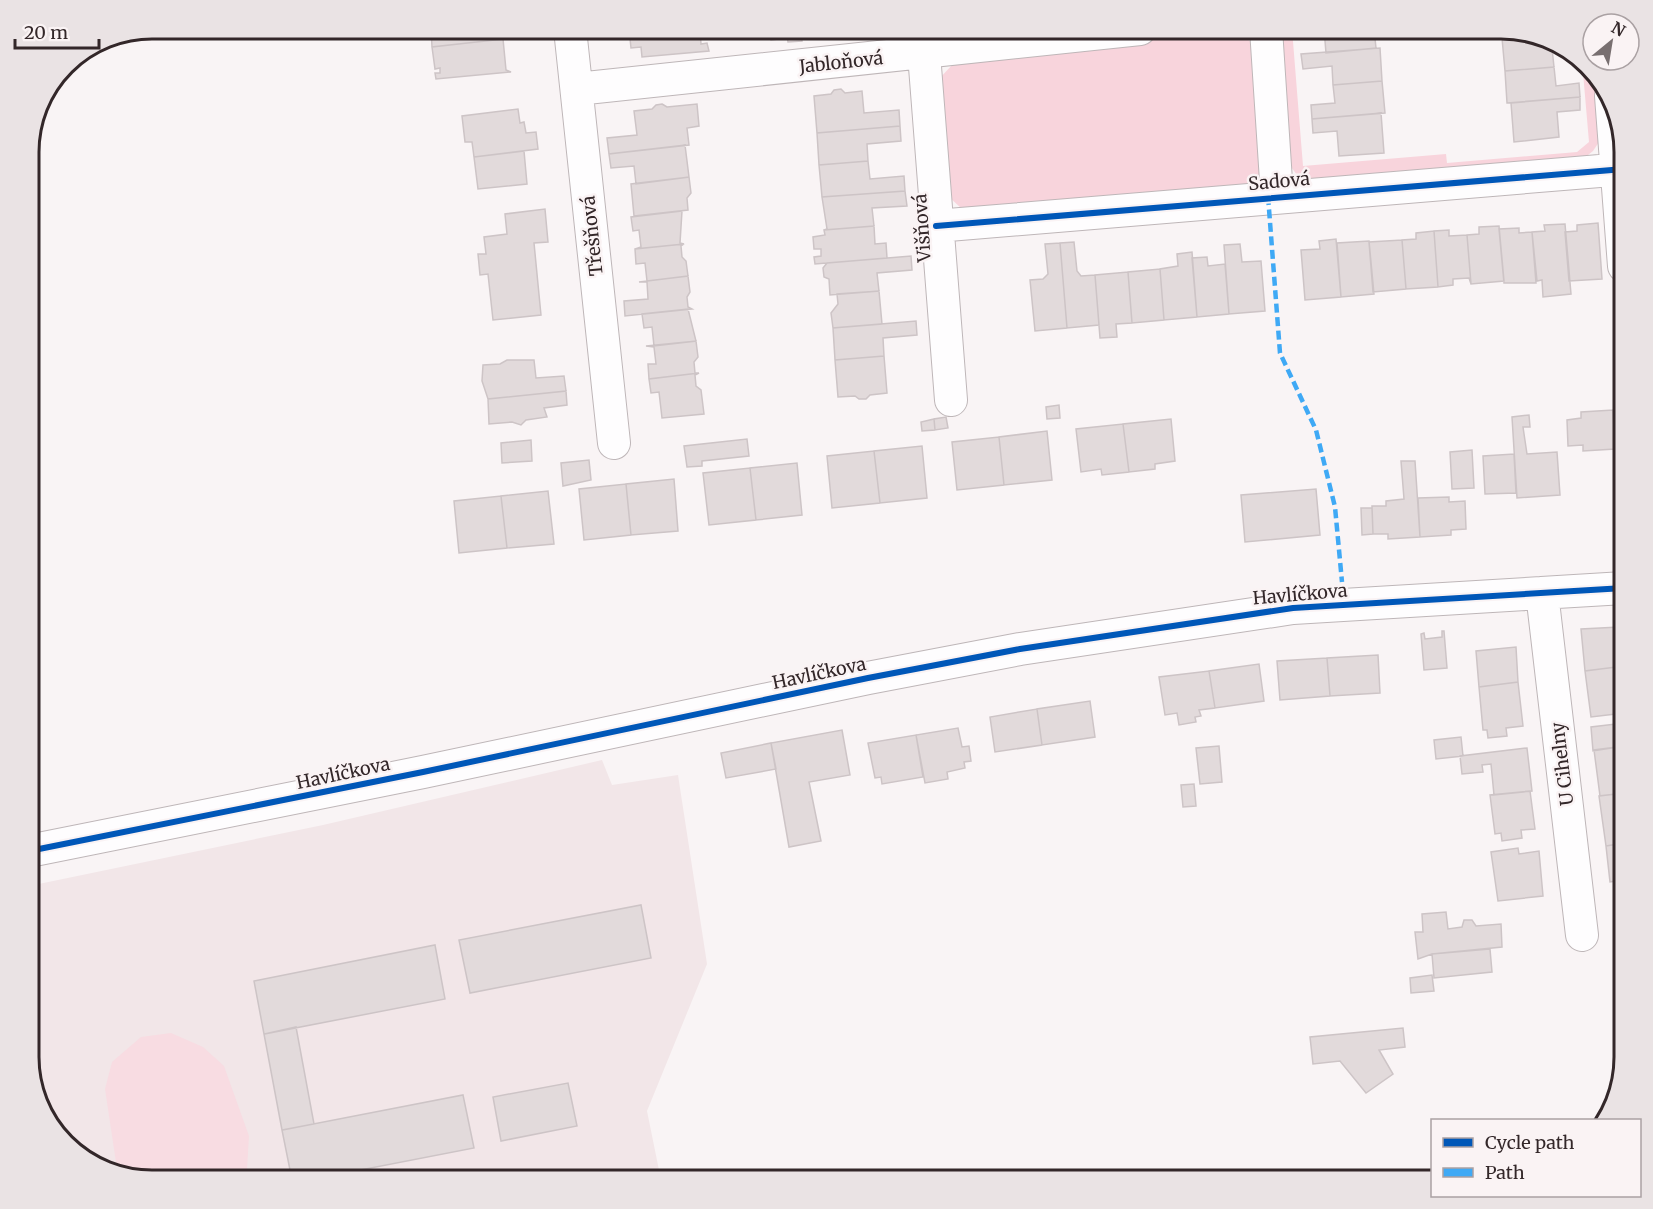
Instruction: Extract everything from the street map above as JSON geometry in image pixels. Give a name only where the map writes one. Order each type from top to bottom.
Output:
[{"type":"street","name":"Třešňová","points":[[571,39],[614,443]]},
{"type":"street","name":"Jabloňová","points":[[577,89],[1049,39]]},
{"type":"street","points":[[1267,39],[1276,196]]},
{"type":"street","name":"Višňová","points":[[924,54],[951,400]]},
{"type":"street","name":"Sadová","points":[[936,226],[1276,196],[1614,171]]},
{"type":"street","name":"Havlíčkova","points":[[39,849],[401,777],[868,678],[1020,649],[1293,608],[1614,589]]},
{"type":"street","name":"U Cihelny","points":[[1542,593],[1581,935]]},
{"type":"shaded area","points":[[1153,39],[1247,39],[1253,44],[1265,168],[1251,184],[962,209],[947,195],[938,80],[953,64],[967,59]]},
{"type":"shaded area","points":[[1277,39],[1293,39],[1303,166],[1446,154],[1447,163],[1577,152],[1589,142],[1583,74],[1602,103],[1604,123],[1601,139],[1593,151],[1583,159],[1308,181],[1297,175],[1289,164]]},
{"type":"shaded area","points":[[602,760],[612,785],[678,775],[707,964],[647,1111],[659,1170],[145,1170],[130,1168],[102,1158],[83,1147],[62,1126],[48,1100],[39,1064],[39,884],[323,825]]},
{"type":"shaded area","points":[[171,1033],[203,1047],[224,1066],[249,1136],[246,1170],[145,1170],[116,1164],[105,1089],[112,1062],[141,1037]]},
{"type":"building","points":[[432,39],[503,39],[432,47]]},
{"type":"building","points":[[503,39],[506,70],[511,72],[436,79],[435,73],[440,73],[440,68],[435,69],[432,47]]},
{"type":"building","points":[[630,39],[701,39],[701,44],[707,43],[709,51],[642,57],[641,47],[631,48]]},
{"type":"building","points":[[788,39],[802,39],[802,41],[788,42]]},
{"type":"building","points":[[1325,39],[1375,39],[1376,48],[1326,53]]},
{"type":"building","points":[[1502,39],[1523,41],[1552,52],[1554,67],[1505,71]]},
{"type":"building","points":[[1380,48],[1382,81],[1333,85],[1332,66],[1303,69],[1301,54]]},
{"type":"building","points":[[1554,67],[1556,86],[1579,83],[1580,97],[1507,103],[1505,71]]},
{"type":"building","points":[[1382,81],[1385,113],[1312,119],[1311,105],[1335,103],[1333,85]]},
{"type":"building","points":[[841,89],[845,93],[862,91],[864,113],[899,110],[900,126],[817,133],[814,96],[831,94],[834,90]]},
{"type":"building","points":[[1580,97],[1580,110],[1557,112],[1559,137],[1514,142],[1511,103]]},
{"type":"building","points":[[662,104],[667,107],[697,104],[699,126],[687,128],[689,145],[609,154],[607,138],[637,135],[634,111],[652,109]]},
{"type":"building","points":[[518,109],[520,123],[524,122],[526,133],[536,132],[538,149],[474,157],[472,142],[465,142],[462,116]]},
{"type":"building","points":[[1381,113],[1384,153],[1339,156],[1337,131],[1313,133],[1312,119]]},
{"type":"building","points":[[900,126],[901,141],[867,144],[868,161],[819,165],[817,133]]},
{"type":"building","points":[[685,145],[689,177],[636,184],[634,166],[611,168],[609,154]]},
{"type":"building","points":[[524,151],[527,184],[478,189],[474,157]]},
{"type":"building","points":[[868,161],[870,179],[904,176],[905,191],[822,197],[819,165]]},
{"type":"building","points":[[689,177],[691,193],[687,198],[688,210],[634,216],[631,184]]},
{"type":"building","points":[[905,191],[907,206],[872,208],[874,226],[824,230],[827,229],[822,197]]},
{"type":"building","points":[[545,209],[548,242],[534,243],[541,315],[493,320],[488,274],[480,275],[478,254],[486,254],[484,237],[507,234],[505,214]]},
{"type":"building","points":[[682,211],[680,243],[684,244],[635,249],[641,247],[639,230],[633,231],[631,217]]},
{"type":"building","points":[[1598,223],[1602,279],[1569,281],[1565,232],[1577,231],[1577,225]]},
{"type":"building","points":[[1565,224],[1571,294],[1543,297],[1542,280],[1537,281],[1532,232],[1545,231],[1544,225]]},
{"type":"building","points":[[874,226],[875,244],[886,243],[887,258],[815,264],[814,257],[821,256],[821,249],[814,249],[813,237],[825,235],[824,230]]},
{"type":"building","points":[[1499,226],[1504,281],[1471,284],[1467,235],[1479,234],[1479,227]]},
{"type":"building","points":[[1519,228],[1519,233],[1532,232],[1536,283],[1504,283],[1499,229]]},
{"type":"building","points":[[1449,230],[1449,236],[1467,235],[1471,284],[1469,278],[1453,279],[1453,285],[1438,287],[1434,231]]},
{"type":"building","points":[[1434,231],[1438,287],[1406,289],[1402,240],[1416,239],[1416,233]]},
{"type":"building","points":[[1336,239],[1341,297],[1305,300],[1301,250],[1320,249],[1319,241]]},
{"type":"building","points":[[1402,240],[1406,289],[1373,292],[1369,242]]},
{"type":"building","points":[[1369,241],[1374,294],[1341,297],[1337,243]]},
{"type":"building","points":[[1074,242],[1077,271],[1081,276],[1095,275],[1099,325],[1067,328],[1060,243]]},
{"type":"building","points":[[1060,243],[1067,328],[1035,331],[1030,280],[1043,279],[1048,274],[1045,244]]},
{"type":"building","points":[[684,244],[681,246],[682,257],[686,261],[688,276],[647,281],[645,263],[636,264],[635,249]]},
{"type":"building","points":[[1240,244],[1242,262],[1261,261],[1265,311],[1229,314],[1224,245]]},
{"type":"building","points":[[1192,252],[1197,317],[1164,320],[1160,269],[1178,266],[1177,254]]},
{"type":"building","points":[[911,256],[912,270],[877,273],[879,291],[830,295],[829,279],[824,277],[823,268],[827,263]]},
{"type":"building","points":[[1207,257],[1208,266],[1225,264],[1229,314],[1197,317],[1192,258]]},
{"type":"building","points":[[1160,269],[1164,320],[1132,323],[1128,272]]},
{"type":"building","points":[[1128,272],[1132,323],[1116,324],[1117,337],[1100,338],[1095,275]]},
{"type":"building","points":[[688,276],[690,292],[687,297],[688,307],[692,309],[625,316],[624,301],[648,299],[647,282],[639,282]]},
{"type":"building","points":[[879,291],[882,324],[833,328],[831,313],[838,304],[837,294]]},
{"type":"building","points":[[688,309],[696,341],[654,346],[652,327],[644,328],[642,314]]},
{"type":"building","points":[[916,321],[917,335],[883,338],[884,356],[835,360],[833,328]]},
{"type":"building","points":[[696,341],[698,357],[694,362],[695,373],[699,373],[649,379],[648,364],[656,364],[654,347],[646,346]]},
{"type":"building","points":[[884,356],[887,393],[870,395],[866,399],[859,399],[855,396],[838,397],[835,360]]},
{"type":"building","points":[[507,360],[534,360],[536,378],[564,376],[566,391],[488,399],[482,381],[483,365],[500,364]]},
{"type":"building","points":[[699,373],[695,375],[696,386],[701,390],[704,414],[662,418],[659,392],[651,393],[649,379]]},
{"type":"building","points":[[566,391],[567,405],[544,408],[547,417],[526,420],[521,425],[512,422],[489,424],[488,399]]},
{"type":"building","points":[[1059,405],[1060,418],[1047,419],[1046,407]]},
{"type":"building","points":[[1613,410],[1614,449],[1583,451],[1583,445],[1568,446],[1567,420],[1581,418],[1581,412]]},
{"type":"building","points":[[1529,415],[1530,427],[1523,427],[1527,454],[1557,452],[1560,495],[1517,498],[1512,417]]},
{"type":"building","points":[[946,417],[948,428],[935,430],[934,419]]},
{"type":"building","points":[[934,419],[935,430],[922,431],[921,422]]},
{"type":"building","points":[[1171,419],[1175,461],[1155,464],[1155,469],[1129,472],[1123,424]]},
{"type":"building","points":[[1123,424],[1129,472],[1102,475],[1101,469],[1081,472],[1076,429]]},
{"type":"building","points":[[1047,431],[1052,480],[1004,485],[999,437]]},
{"type":"building","points":[[999,437],[1004,485],[957,490],[952,442]]},
{"type":"building","points":[[747,439],[749,456],[702,461],[702,466],[687,467],[684,446]]},
{"type":"building","points":[[531,440],[532,461],[502,463],[501,443]]},
{"type":"building","points":[[922,446],[927,498],[880,503],[874,451]]},
{"type":"building","points":[[1472,450],[1474,488],[1452,489],[1450,452]]},
{"type":"building","points":[[874,451],[880,503],[832,508],[827,456]]},
{"type":"building","points":[[1514,454],[1516,493],[1485,494],[1483,456]]},
{"type":"building","points":[[589,460],[591,480],[563,486],[561,463]]},
{"type":"building","points":[[1401,461],[1415,461],[1420,537],[1388,539],[1388,534],[1373,534],[1372,506],[1386,506],[1386,501],[1404,499]]},
{"type":"building","points":[[797,463],[802,515],[756,520],[750,468]]},
{"type":"building","points":[[750,468],[756,520],[709,525],[703,473]]},
{"type":"building","points":[[674,479],[678,531],[631,535],[626,484]]},
{"type":"building","points":[[626,484],[631,535],[584,540],[579,489]]},
{"type":"building","points":[[1316,489],[1320,535],[1245,542],[1241,495]]},
{"type":"building","points":[[548,491],[554,544],[507,548],[501,496]]},
{"type":"building","points":[[501,496],[507,548],[459,553],[454,501]]},
{"type":"building","points":[[1449,497],[1449,502],[1465,501],[1466,529],[1451,530],[1451,535],[1420,537],[1418,498]]},
{"type":"building","points":[[1361,508],[1372,508],[1373,534],[1362,535]]},
{"type":"building","points":[[1614,627],[1614,667],[1585,671],[1581,629]]},
{"type":"building","points":[[1442,631],[1444,631],[1447,668],[1424,670],[1421,634],[1424,633],[1425,639],[1442,637]]},
{"type":"building","points":[[1516,647],[1518,682],[1479,687],[1476,651]]},
{"type":"building","points":[[1378,655],[1380,693],[1330,696],[1327,658]]},
{"type":"building","points":[[1327,658],[1330,696],[1280,700],[1277,661]]},
{"type":"building","points":[[1259,664],[1264,701],[1215,708],[1209,671]]},
{"type":"building","points":[[1614,667],[1614,714],[1591,717],[1585,671]]},
{"type":"building","points":[[1209,671],[1215,708],[1199,710],[1201,716],[1195,717],[1196,722],[1179,725],[1177,713],[1165,715],[1159,677]]},
{"type":"building","points":[[1518,682],[1523,726],[1506,728],[1507,736],[1488,738],[1487,730],[1483,730],[1479,687]]},
{"type":"building","points":[[1090,701],[1095,737],[1042,745],[1037,709]]},
{"type":"building","points":[[1037,709],[1042,745],[995,752],[990,717]]},
{"type":"building","points":[[1614,724],[1614,748],[1593,751],[1591,727]]},
{"type":"building","points":[[958,728],[962,747],[969,746],[971,761],[964,762],[965,768],[947,772],[948,779],[925,783],[916,735]]},
{"type":"building","points":[[842,730],[850,775],[809,782],[821,841],[789,847],[771,743]]},
{"type":"building","points":[[916,735],[923,777],[882,784],[881,777],[875,778],[868,743]]},
{"type":"building","points":[[1461,737],[1463,756],[1436,759],[1434,740]]},
{"type":"building","points":[[771,743],[776,769],[726,778],[721,753]]},
{"type":"building","points":[[1219,746],[1222,782],[1200,784],[1196,748]]},
{"type":"building","points":[[1614,747],[1614,794],[1600,796],[1594,750]]},
{"type":"building","points":[[1527,748],[1532,791],[1494,795],[1491,764],[1482,765],[1483,772],[1462,774],[1460,756]]},
{"type":"building","points":[[1194,784],[1196,806],[1183,807],[1181,785]]},
{"type":"building","points":[[1530,791],[1535,829],[1521,830],[1522,838],[1502,841],[1501,833],[1495,834],[1490,795]]},
{"type":"building","points":[[1614,794],[1614,845],[1606,846],[1599,796]]},
{"type":"building","points":[[1614,845],[1614,881],[1610,882],[1606,846]]},
{"type":"building","points":[[1518,848],[1519,854],[1539,851],[1543,896],[1498,901],[1491,852]]},
{"type":"building","points":[[641,905],[651,958],[470,993],[459,940]]},
{"type":"building","points":[[1446,912],[1448,929],[1462,927],[1464,920],[1472,920],[1476,926],[1501,924],[1502,947],[1432,954],[1418,959],[1415,932],[1423,932],[1422,914]]},
{"type":"building","points":[[435,945],[445,999],[264,1034],[254,981]]},
{"type":"building","points":[[1490,949],[1492,972],[1434,978],[1432,954]]},
{"type":"building","points":[[1432,975],[1434,991],[1411,993],[1410,978]]},
{"type":"building","points":[[296,1027],[314,1124],[282,1130],[264,1034]]},
{"type":"building","points":[[1403,1028],[1405,1047],[1379,1050],[1393,1074],[1366,1093],[1340,1061],[1313,1064],[1310,1037]]},
{"type":"building","points":[[568,1083],[577,1126],[501,1141],[493,1097]]},
{"type":"building","points":[[463,1095],[474,1148],[361,1170],[290,1170],[282,1130]]},
{"type":"marked path","points":[[1268,196],[1280,353],[1316,430],[1335,507],[1342,582]]},
{"type":"cycle path","points":[[936,226],[1614,170]]},
{"type":"cycle path","points":[[39,849],[423,772],[868,678],[1020,649],[1293,608],[1614,589]]}]
